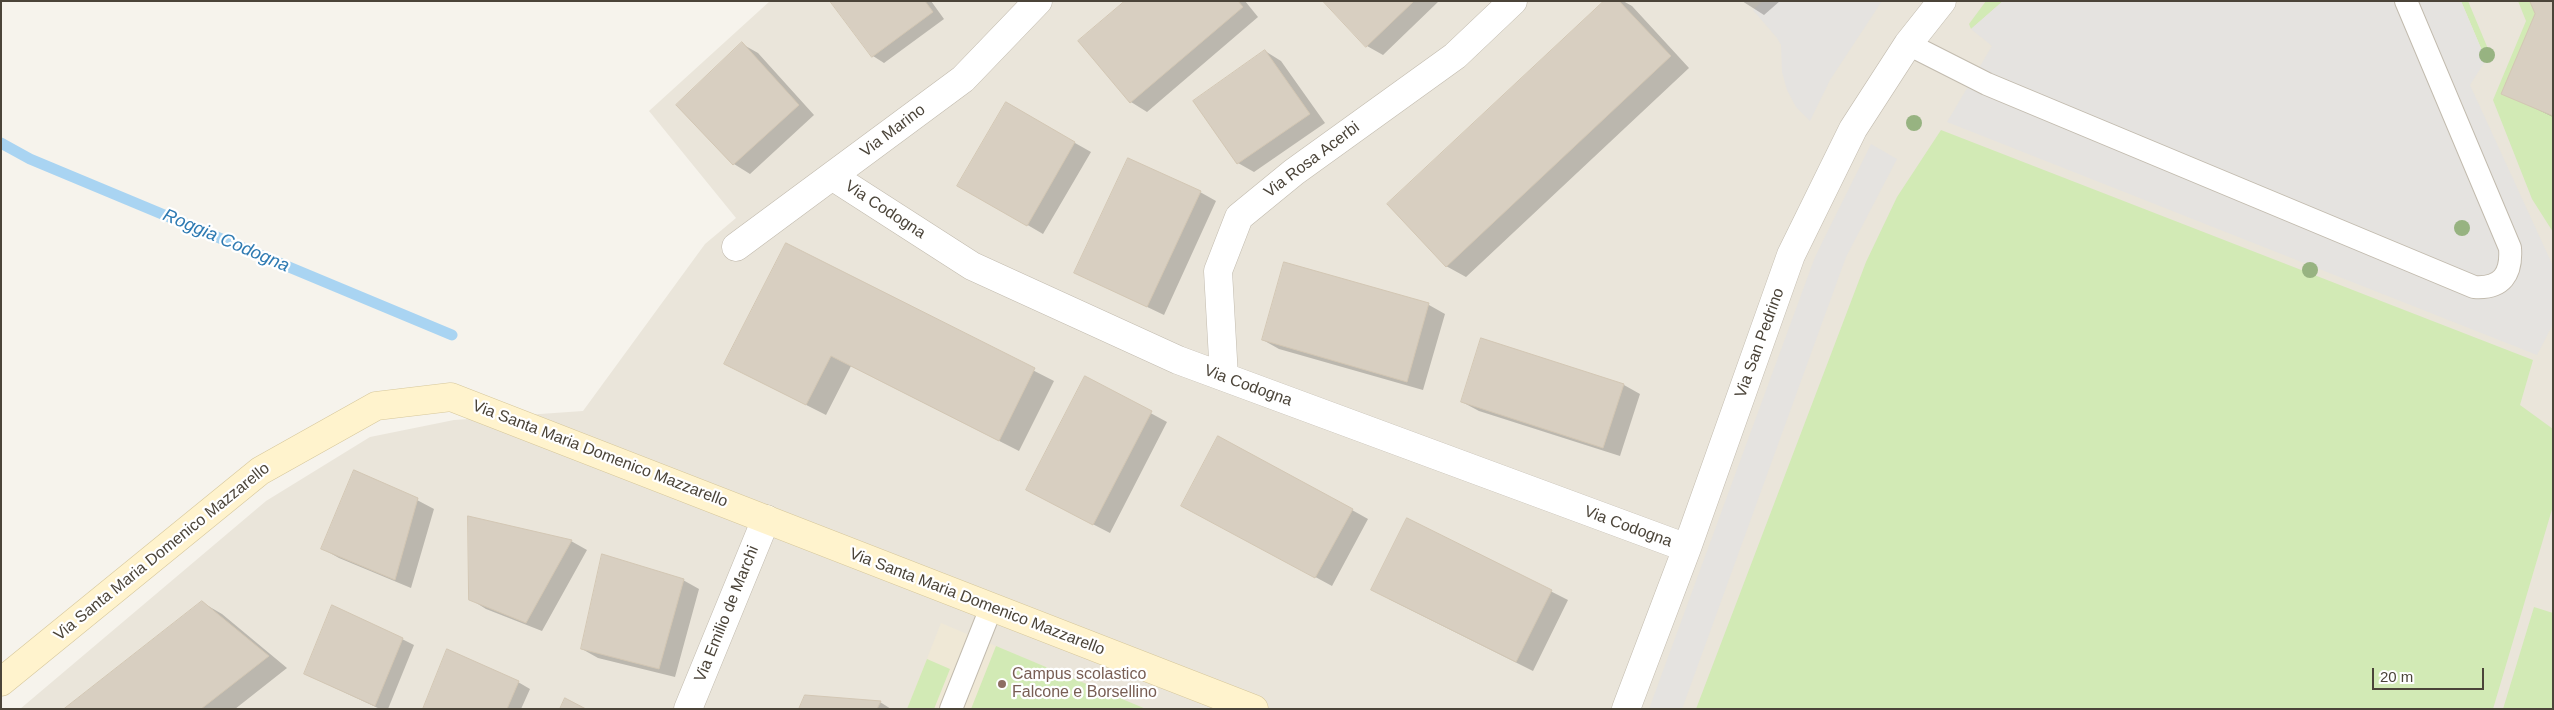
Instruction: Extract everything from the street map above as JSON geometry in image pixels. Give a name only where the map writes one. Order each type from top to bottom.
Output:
[{"type":"street","name":"Via Marino","points":[[736,247],[963,79],[1038,1]]},
{"type":"street","name":"Via Rosa Acerbi","points":[[1224,377],[1218,271],[1239,217],[1294,172],[1454,56],[1513,1]]},
{"type":"street","name":"Via San Pedrino","points":[[1626,709],[1687,548],[1791,255],[1853,129],[1908,44],[1942,1]]},
{"type":"street","name":"Via Codogna","points":[[832,176],[972,266],[1178,360],[1687,548]]},
{"type":"street","name":"Via Santa Maria Domenico Mazzarello","points":[[1,682],[260,471],[376,406],[451,396],[1254,709]]},
{"type":"street","name":"Via Emilio de Marchi","points":[[688,709],[766,519]]},
{"type":"lane","points":[[1908,44],[1995,88],[2474,287],[2488,288],[2502,280],[2511,265],[2510,248],[2406,1]]},
{"type":"lane","points":[[951,709],[991,608]]},
{"type":"shaded area","points":[[770,1],[2553,1],[2553,709],[20,709],[266,501],[370,437],[454,420],[583,411],[705,244],[736,218],[649,111]]},
{"type":"shaded area","points":[[1763,1],[1882,1],[1830,80],[1810,121],[1796,107],[1787,90],[1782,72],[1781,45],[1753,10]]},
{"type":"shaded area","points":[[2003,1],[2461,1],[2486,60],[2470,85],[2553,266],[2553,324],[2537,355],[1947,122],[1992,46],[1971,29]]},
{"type":"shaded area","points":[[1871,144],[1897,159],[1846,257],[1682,709],[1649,709],[1815,257]]},
{"type":"shaded area","name":"Campus scolastico Falcone e Borsellino","points":[[941,623],[1146,709],[907,709]]},
{"type":"green space","points":[[1986,1],[2003,1],[1971,29],[1969,24]]},
{"type":"green space","points":[[2461,1],[2468,1],[2491,56],[2486,60]]},
{"type":"green space","points":[[2518,1],[2553,1],[2553,232],[2532,199],[2493,100],[2526,21]]},
{"type":"green space","points":[[1941,130],[2533,360],[2520,405],[2553,429],[2553,506],[2493,709],[1696,709],[1866,262],[1897,197]]},
{"type":"green space","points":[[2534,607],[2553,613],[2553,709],[2503,709]]},
{"type":"green space","points":[[996,646],[1146,709],[971,709]]},
{"type":"green space","points":[[927,659],[950,669],[934,709],[907,709]]},
{"type":"building","points":[[830,1],[925,1],[933,12],[872,57]]},
{"type":"building","points":[[1125,1],[1238,1],[1243,7],[1130,103],[1078,41]]},
{"type":"building","points":[[1323,1],[1414,1],[1366,47]]},
{"type":"building","points":[[1604,1],[1619,1],[1671,56],[1446,267],[1387,204]]},
{"type":"building","points":[[2530,1],[2553,1],[2553,116],[2501,94],[2535,14]]},
{"type":"building","points":[[742,42],[799,105],[733,165],[676,105]]},
{"type":"building","points":[[1265,50],[1310,114],[1237,164],[1193,101]]},
{"type":"building","points":[[1006,102],[1075,142],[1027,226],[957,186]]},
{"type":"building","points":[[1128,158],[1201,191],[1147,307],[1074,273]]},
{"type":"building","points":[[786,243],[1035,368],[999,441],[831,356],[806,405],[724,364]]},
{"type":"building","points":[[1284,262],[1429,303],[1407,382],[1262,340]]},
{"type":"building","points":[[1481,338],[1624,384],[1603,448],[1461,402]]},
{"type":"building","points":[[1085,376],[1152,411],[1093,525],[1026,490]]},
{"type":"building","points":[[1218,436],[1353,509],[1315,578],[1181,506]]},
{"type":"building","points":[[354,470],[418,498],[395,580],[321,549]]},
{"type":"building","points":[[468,516],[572,540],[526,623],[469,600]]},
{"type":"building","points":[[1407,518],[1552,590],[1516,662],[1371,590]]},
{"type":"building","points":[[602,554],[684,579],[659,669],[581,649]]},
{"type":"building","points":[[202,601],[269,656],[201,709],[64,709]]},
{"type":"building","points":[[332,605],[403,638],[375,706],[304,674]]},
{"type":"building","points":[[447,649],[519,681],[507,709],[423,709]]},
{"type":"building","points":[[805,695],[881,701],[877,709],[799,709]]},
{"type":"building","points":[[565,698],[586,709],[560,709]]},
{"type":"waterway","name":"Roggia Codogna","points":[[1,143],[30,159],[452,335]]},
{"type":"place","name":"Campus scolastico Falcone e Borsellino","points":[[1002,684]]}]
